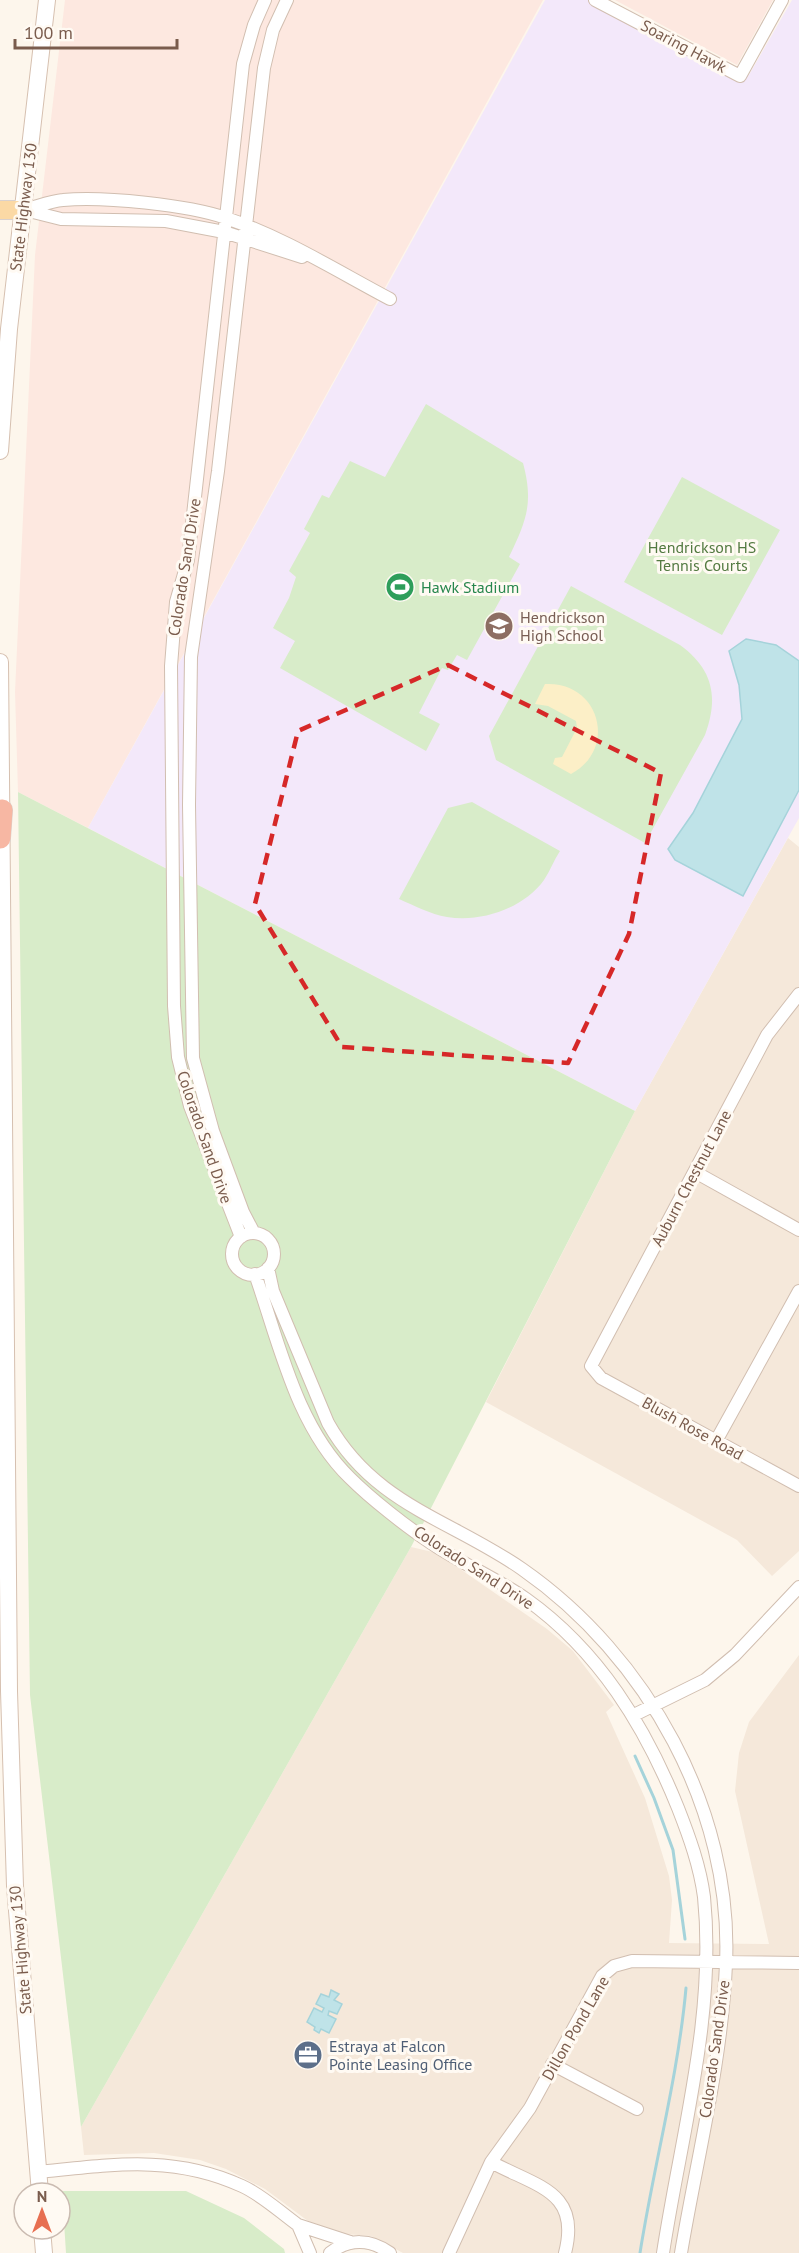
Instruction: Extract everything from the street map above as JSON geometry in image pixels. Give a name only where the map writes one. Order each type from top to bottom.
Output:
[{"type":"highway","points":[[0,838],[2,810]]},
{"type":"main road","name":"State Highway 130","points":[[0,451],[9,329],[47,0]]},
{"type":"main road","points":[[0,210],[23,210]]},
{"type":"main road","name":"State Highway 130","points":[[0,662],[9,1703],[15,1886],[39,2181]]},
{"type":"street","name":"Colorado Sand Drive","points":[[241,1237],[190,1106],[178,1057],[174,1006],[171,666],[176,602],[188,560],[243,64],[254,25],[265,0]]},
{"type":"street","name":"Colorado Sand Drive","points":[[254,1233],[243,1212],[213,1131],[193,1058],[189,805],[191,685],[196,611],[218,471],[264,68],[273,30],[287,0]]},
{"type":"street","name":"Soaring Hawk","points":[[596,0],[740,76],[782,0]]},
{"type":"street","points":[[23,210],[62,200],[127,201],[181,208],[227,218],[244,232],[312,259],[390,299]]},
{"type":"street","points":[[23,210],[61,219],[166,221],[225,232],[244,232]]},
{"type":"street","points":[[171,666],[191,685]]},
{"type":"street","name":"Auburn Chestnut Lane","points":[[591,1366],[767,1035],[799,994]]},
{"type":"street","points":[[695,1172],[799,1230]]},
{"type":"street","points":[[254,1233],[271,1243],[274,1256],[268,1268],[255,1274],[242,1272],[233,1261],[233,1248],[241,1237],[254,1233]]},
{"type":"street","name":"Colorado Sand Drive","points":[[268,1268],[273,1291],[293,1341],[339,1443],[361,1470],[411,1508],[448,1524],[522,1569],[579,1613],[655,1705],[684,1760],[712,1842],[724,1910],[726,1962],[722,2015],[681,2253]]},
{"type":"street","name":"Colorado Sand Drive","points":[[255,1274],[295,1387],[315,1435],[349,1478],[431,1543],[499,1580],[537,1608],[575,1642],[612,1684],[634,1715],[659,1763],[688,1834],[701,1880],[708,1962],[698,2051],[663,2253]]},
{"type":"street","points":[[716,1441],[799,1291]]},
{"type":"street","name":"Blush Rose Road","points":[[591,1366],[601,1378],[799,1486]]},
{"type":"street","points":[[328,1451],[339,1443]]},
{"type":"street","points":[[634,1715],[705,1680],[735,1655],[799,1587]]},
{"type":"street","name":"Dillon Pond Lane","points":[[449,2253],[492,2162],[530,2108],[602,1976],[614,1966],[632,1961],[799,1963]]},
{"type":"street","points":[[552,2064],[637,2109]]},
{"type":"street","points":[[492,2162],[559,2198],[567,2210],[570,2222],[565,2253]]},
{"type":"street","points":[[39,2172],[152,2163],[201,2171],[243,2186],[298,2225],[350,2242],[363,2241],[377,2245],[390,2253]]},
{"type":"street","points":[[298,2225],[310,2253]]},
{"type":"street","points":[[330,2253],[350,2242]]},
{"type":"highlighted area","points":[[448,665],[661,773],[629,934],[568,1063],[342,1047],[255,904],[298,731]]},
{"type":"shaded area","points":[[65,0],[543,0],[88,828],[18,792],[15,692],[35,255]]},
{"type":"shaded area","name":"Hendrickson High School","points":[[545,0],[608,0],[749,75],[792,0],[799,0],[799,818],[635,1111],[88,828]]},
{"type":"shaded area","points":[[615,0],[773,0],[737,65]]},
{"type":"shaded area","points":[[788,838],[799,847],[799,1551],[772,1576],[737,1540],[486,1402],[635,1111]]},
{"type":"shaded area","points":[[411,1547],[437,1553],[547,1629],[573,1651],[614,1705],[606,1712],[645,1798],[669,1876],[672,1900],[669,1943],[769,1944],[735,1791],[739,1753],[749,1722],[799,1655],[799,2253],[403,2253],[371,2236],[331,2233],[312,2224],[265,2189],[226,2169],[200,2160],[154,2153],[84,2155],[81,2127]]},
{"type":"green space","name":"Hawk Stadium","points":[[426,404],[523,463],[528,501],[524,522],[509,557],[520,564],[467,660],[457,655],[448,670],[442,668],[419,713],[440,724],[426,751],[280,668],[295,641],[273,628],[289,598],[296,577],[289,571],[310,533],[304,529],[322,495],[329,498],[350,461],[385,477]]},
{"type":"green space","name":"Hendrickson HS Tennis Courts","points":[[682,477],[780,530],[722,635],[624,582]]},
{"type":"green space","points":[[571,586],[680,645],[700,664],[710,685],[712,708],[705,735],[645,843],[496,760],[489,736]]},
{"type":"green space","points":[[18,792],[635,1111],[411,1547],[81,2127],[30,1695]]},
{"type":"green space","points":[[472,802],[560,851],[544,880],[535,890],[513,906],[474,918],[441,916],[399,899],[448,808]]},
{"type":"green space","points":[[72,2191],[186,2191],[244,2218],[284,2249],[285,2253],[66,2253],[65,2241],[72,2241]]},
{"type":"sand","points":[[545,684],[564,686],[579,693],[590,705],[596,718],[598,734],[594,749],[586,763],[571,774],[553,764],[555,758],[562,757],[577,728],[576,721],[548,706],[535,704]]},
{"type":"water","points":[[746,639],[776,645],[799,661],[799,790],[743,896],[675,860],[668,849],[693,813],[742,719],[739,685],[729,651]]},
{"type":"water","points":[[331,1990],[339,1994],[334,2000],[342,2004],[337,2014],[329,2011],[328,2015],[336,2019],[329,2033],[321,2029],[319,2033],[307,2022],[314,2008],[322,2012],[324,2008],[316,2004],[321,1994],[329,1997]]},
{"type":"waterway","points":[[635,1756],[654,1798],[673,1850],[685,1939]]},
{"type":"waterway","points":[[640,2253],[672,2087],[686,1988]]},
{"type":"place","name":"Hawk Stadium","points":[[400,587]]},
{"type":"place","name":"Hendrickson High School","points":[[499,626]]},
{"type":"place","name":"Estraya at Falcon Pointe Leasing Office","points":[[308,2055]]}]
